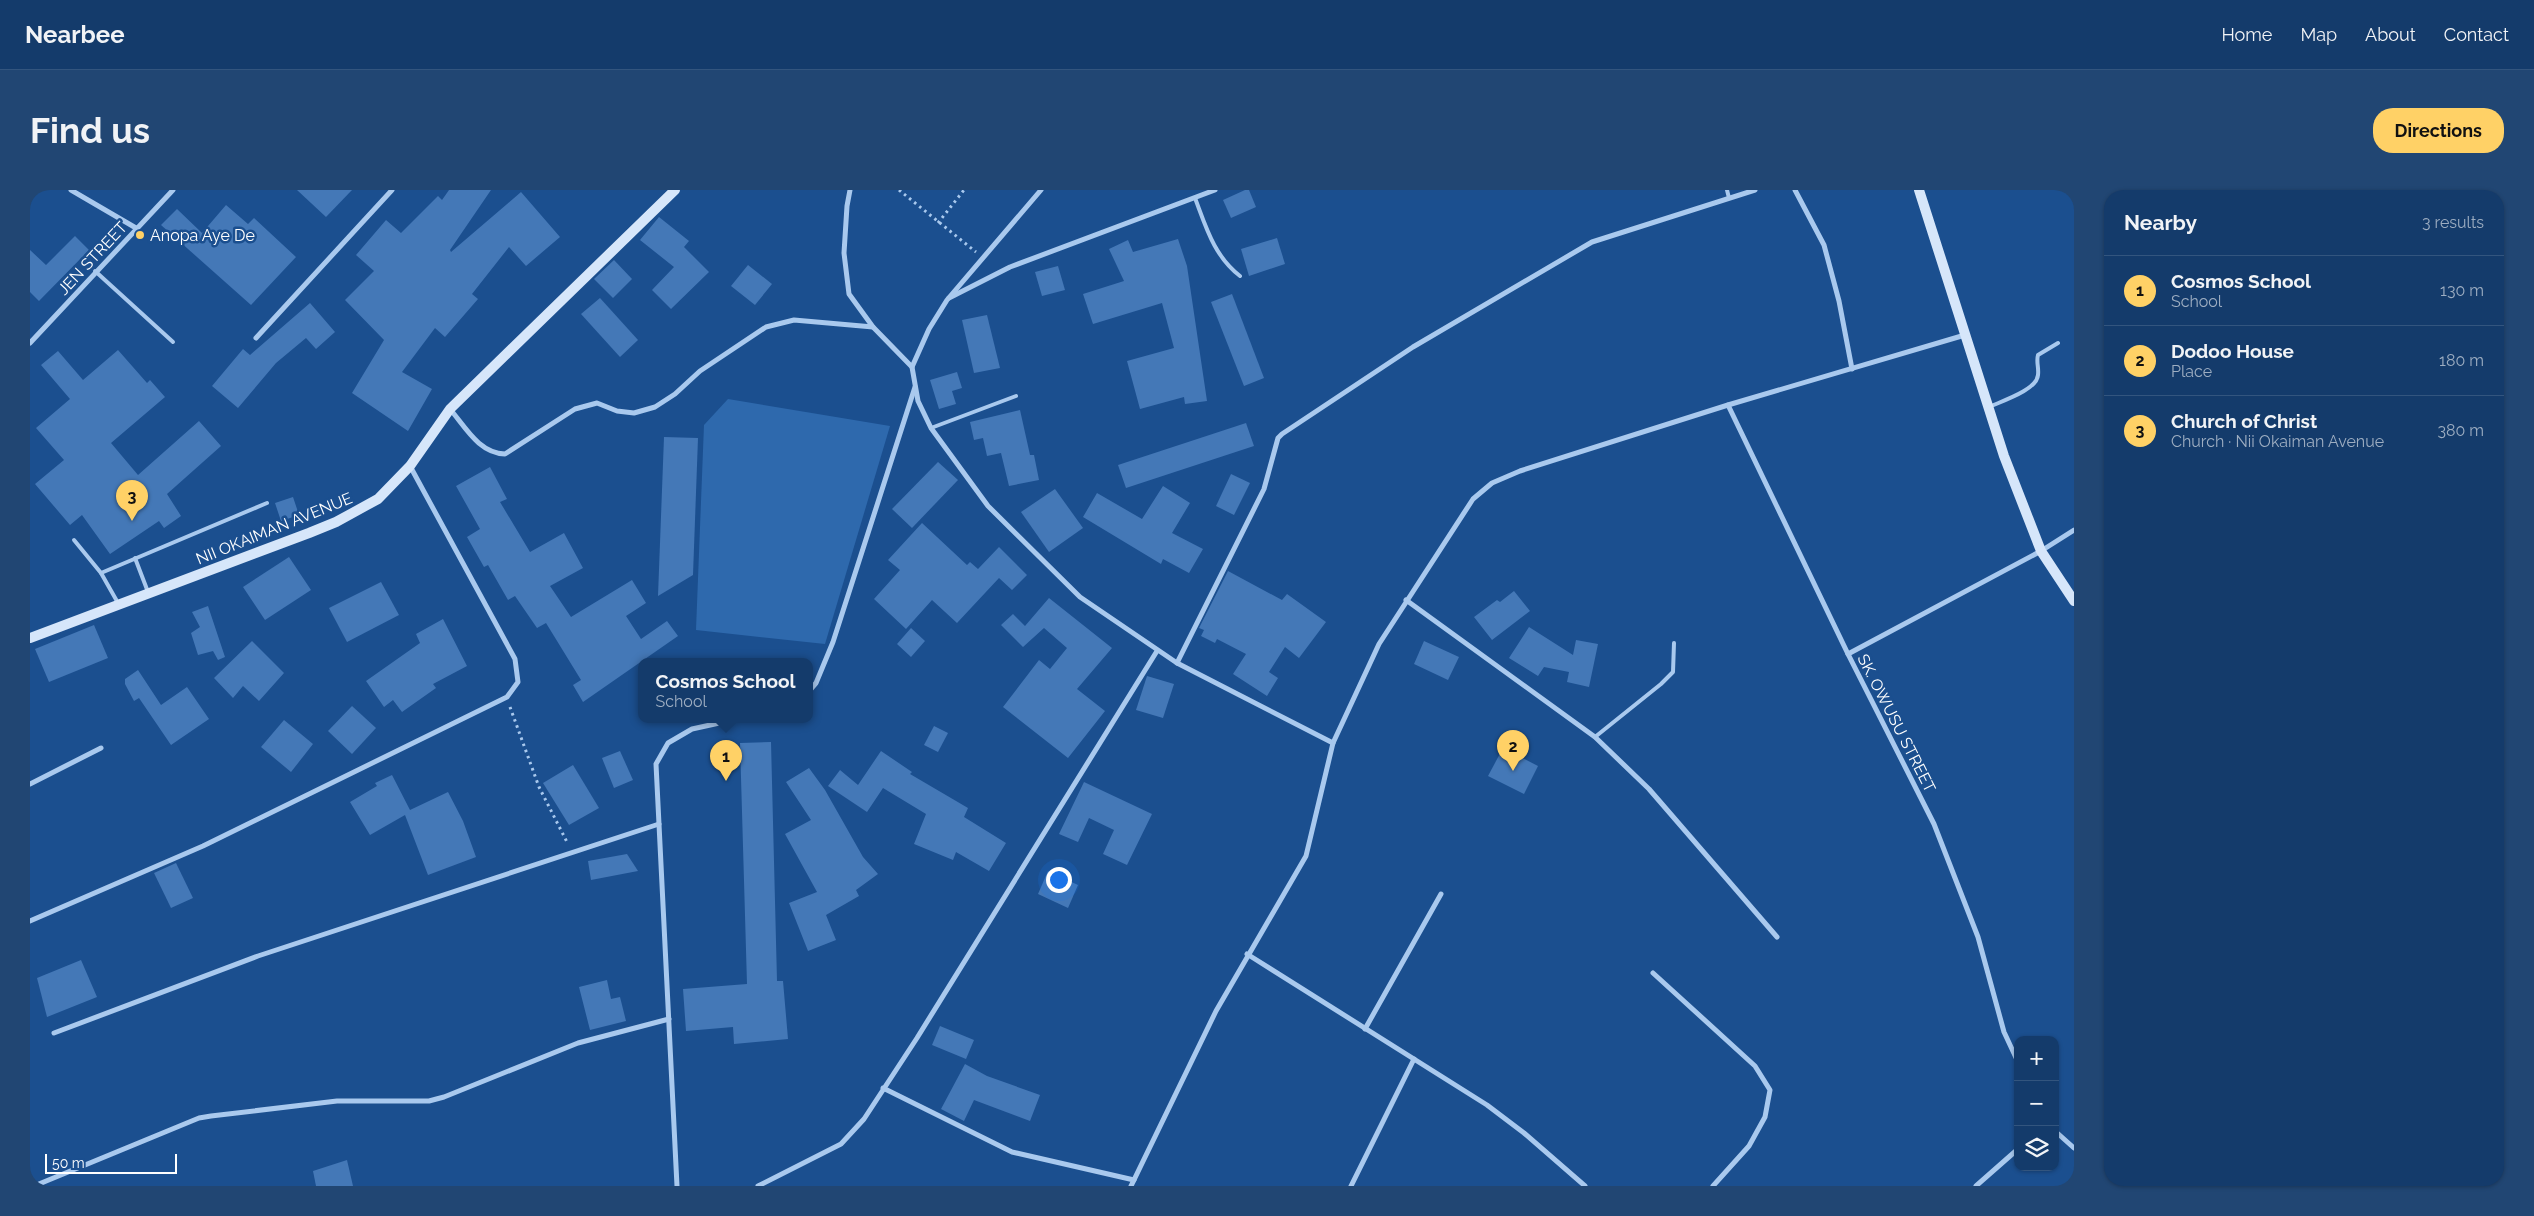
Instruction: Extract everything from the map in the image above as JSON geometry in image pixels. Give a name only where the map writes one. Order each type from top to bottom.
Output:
[{"type":"street","points":[[71,190],[136,228]]},
{"type":"street","name":"JEN STREET","points":[[30,344],[95,271],[173,190]]},
{"type":"street","points":[[256,338],[392,190]]},
{"type":"street","name":"NII OKAIMAN AVENUE","points":[[30,638],[336,522],[378,499],[410,466],[450,409],[675,190]]},
{"type":"street","points":[[850,190],[844,253],[849,294],[873,326],[912,367]]},
{"type":"street","points":[[1041,190],[947,300],[929,329],[912,367],[918,400],[931,428],[988,506],[1080,597],[1156,652],[1333,743]]},
{"type":"street","points":[[947,300],[1010,267],[1215,190]]},
{"type":"street","points":[[1177,663],[1264,489],[1278,438],[1282,434],[1414,347],[1592,242],[1755,190]]},
{"type":"street","points":[[1795,190],[1824,245],[1839,300],[1852,368]]},
{"type":"street","points":[[1919,190],[2004,456],[2041,551],[2074,601]]},
{"type":"street","points":[[450,409],[482,446],[494,453],[505,454],[575,409],[597,403],[617,411],[634,413],[655,406],[674,394],[700,371],[766,327],[794,320],[873,326]]},
{"type":"street","points":[[1131,1186],[1216,1011],[1247,954],[1306,856],[1333,743],[1379,644],[1473,498],[1492,483],[1520,471],[1728,405],[1966,335]]},
{"type":"street","points":[[813,686],[833,642],[915,387]]},
{"type":"street","name":"SK. OWUSU STREET","points":[[1728,405],[1848,654],[1934,824],[1978,937],[2004,1032],[2014,1053]]},
{"type":"street","points":[[30,921],[202,846],[507,697],[518,682],[515,660],[410,466]]},
{"type":"street","points":[[1848,654],[2041,551],[2074,530]]},
{"type":"street","points":[[1406,600],[1595,737],[1649,789],[1777,937]]},
{"type":"street","points":[[758,1186],[841,1144],[864,1119],[917,1038],[1156,652]]},
{"type":"street","points":[[677,1186],[656,764],[668,743],[692,728],[718,723]]},
{"type":"street","points":[[30,784],[101,748]]},
{"type":"street","points":[[54,1033],[258,956],[460,891],[572,851],[659,824]]},
{"type":"street","points":[[1364,1029],[1441,894]]},
{"type":"street","points":[[1247,954],[1487,1105],[1524,1133],[1585,1186]]},
{"type":"street","points":[[1653,972],[1755,1066],[1770,1090],[1765,1117],[1749,1146],[1713,1186]]},
{"type":"street","points":[[34,1186],[200,1118],[337,1101],[429,1101],[444,1097],[578,1044],[669,1019]]},
{"type":"street","points":[[1351,1186],[1414,1059]]},
{"type":"street","points":[[883,1088],[1012,1152],[1134,1180]]},
{"type":"street","points":[[2059,1135],[2074,1148]]},
{"type":"street","points":[[1976,1186],[2014,1153]]},
{"type":"lane","points":[[1727,190],[1729,198]]},
{"type":"lane","points":[[1195,198],[1217,252],[1228,268],[1240,276]]},
{"type":"lane","points":[[95,271],[173,342]]},
{"type":"lane","points":[[1988,407],[2031,388],[2038,374],[2036,361],[2038,354],[2058,343]]},
{"type":"lane","points":[[931,428],[1016,396]]},
{"type":"lane","points":[[101,573],[267,503]]},
{"type":"lane","points":[[74,540],[101,573],[119,605]]},
{"type":"lane","points":[[135,558],[149,594]]},
{"type":"lane","points":[[1595,737],[1661,684],[1673,672],[1674,643]]},
{"type":"lane","points":[[1574,1186],[1579,1180]]},
{"type":"path","points":[[898,190],[982,258]]},
{"type":"path","points":[[938,223],[964,190]]},
{"type":"path","points":[[507,697],[539,787],[572,851]]},
{"type":"shaded area","points":[[728,399],[890,426],[825,644],[696,630],[704,425]]},
{"type":"building","points":[[297,190],[352,190],[326,217]]},
{"type":"building","points":[[449,190],[491,190],[450,250],[451,252],[521,192],[560,237],[526,266],[509,247],[472,294],[478,299],[445,337],[435,328],[402,372],[432,389],[408,431],[352,393],[384,340],[345,300],[374,271],[356,255],[386,220],[401,233],[438,196],[442,200]]},
{"type":"building","points":[[1249,190],[1256,207],[1231,218],[1223,200]]},
{"type":"building","points":[[226,205],[248,224],[254,218],[296,257],[251,305],[161,225],[177,209],[202,233]]},
{"type":"building","points":[[659,217],[689,241],[684,247],[709,272],[671,309],[652,290],[674,267],[640,240]]},
{"type":"building","points":[[75,236],[89,250],[39,301],[30,292],[30,250],[46,265]]},
{"type":"building","points":[[1277,238],[1285,264],[1249,276],[1241,249]]},
{"type":"building","points":[[1178,239],[1187,266],[1207,401],[1185,404],[1184,397],[1140,409],[1127,361],[1174,348],[1162,303],[1093,324],[1083,294],[1124,281],[1109,249],[1128,240],[1133,252]]},
{"type":"building","points":[[614,260],[632,279],[613,298],[594,279]]},
{"type":"building","points":[[748,265],[772,284],[755,305],[731,286]]},
{"type":"building","points":[[1058,266],[1065,290],[1042,296],[1035,272]]},
{"type":"building","points":[[1232,294],[1264,378],[1244,386],[1211,302]]},
{"type":"building","points":[[600,298],[638,340],[620,357],[581,314]]},
{"type":"building","points":[[310,303],[335,332],[316,349],[306,338],[276,363],[238,408],[212,386],[243,349],[250,355]]},
{"type":"building","points":[[987,315],[1000,368],[974,373],[962,320]]},
{"type":"building","points":[[118,350],[147,383],[150,380],[165,397],[111,443],[138,475],[199,421],[221,446],[167,494],[181,516],[164,528],[159,521],[110,554],[82,515],[70,525],[35,484],[64,460],[36,428],[70,399],[41,365],[58,351],[83,380]]},
{"type":"building","points":[[957,372],[962,388],[952,391],[956,404],[939,409],[930,380]]},
{"type":"building","points":[[1020,410],[1030,455],[1034,455],[1039,480],[1009,486],[1001,453],[987,456],[983,438],[974,440],[970,422]]},
{"type":"building","points":[[1246,423],[1254,446],[1126,488],[1118,465]]},
{"type":"building","points":[[664,437],[698,438],[693,575],[658,596]]},
{"type":"building","points":[[938,462],[958,480],[912,528],[892,509]]},
{"type":"building","points":[[490,467],[507,499],[500,502],[530,552],[564,533],[583,568],[550,586],[571,617],[632,580],[646,603],[626,616],[641,639],[667,621],[678,636],[646,658],[638,658],[638,664],[583,702],[573,685],[581,680],[546,623],[537,628],[515,596],[508,600],[488,565],[484,567],[467,537],[480,529],[456,486]]},
{"type":"building","points":[[1231,474],[1250,483],[1234,515],[1216,506]]},
{"type":"building","points":[[1163,486],[1190,503],[1172,533],[1203,549],[1189,573],[1163,559],[1161,564],[1083,517],[1097,493],[1142,519]]},
{"type":"building","points":[[1055,489],[1083,528],[1049,552],[1021,512]]},
{"type":"building","points":[[293,497],[299,515],[281,521],[275,503]]},
{"type":"building","points":[[922,523],[967,565],[970,562],[978,569],[999,547],[1027,575],[1012,590],[999,578],[957,623],[932,600],[906,629],[874,599],[900,570],[888,560]]},
{"type":"building","points":[[289,557],[311,590],[265,620],[243,587]]},
{"type":"building","points":[[1228,571],[1282,600],[1287,594],[1326,622],[1299,658],[1285,647],[1269,672],[1278,678],[1267,696],[1233,674],[1246,654],[1217,639],[1215,643],[1201,636],[1204,630],[1199,628]]},
{"type":"building","points":[[381,582],[399,615],[347,642],[329,608]]},
{"type":"building","points":[[1514,591],[1530,611],[1492,640],[1474,617],[1497,600],[1500,602]]},
{"type":"building","points":[[1049,598],[1112,648],[1077,689],[1105,711],[1068,758],[1003,707],[1039,660],[1050,669],[1067,648],[1044,628],[1023,647],[1001,625],[1013,614],[1025,626]]},
{"type":"building","points":[[208,606],[225,657],[218,660],[213,651],[198,655],[191,633],[200,627],[192,612]]},
{"type":"building","points":[[443,619],[467,666],[433,684],[436,688],[402,712],[393,700],[384,707],[366,681],[420,643],[416,634]]},
{"type":"building","points":[[94,625],[108,658],[49,682],[35,649]]},
{"type":"building","points":[[1529,627],[1573,655],[1576,640],[1598,644],[1589,687],[1567,682],[1569,672],[1544,667],[1538,676],[1509,658]]},
{"type":"building","points":[[911,628],[925,641],[911,657],[897,644]]},
{"type":"building","points":[[252,641],[284,673],[259,701],[243,686],[233,698],[214,678]]},
{"type":"building","points":[[1424,641],[1459,657],[1448,680],[1414,664]]},
{"type":"building","points":[[138,670],[161,705],[187,687],[209,719],[171,745],[139,698],[134,701],[125,684],[125,679]]},
{"type":"building","points":[[1147,676],[1174,684],[1163,718],[1136,710]]},
{"type":"building","points":[[352,706],[376,728],[352,754],[328,731]]},
{"type":"building","points":[[284,720],[313,744],[291,772],[261,747]]},
{"type":"building","points":[[934,726],[948,733],[938,752],[924,745]]},
{"type":"building","points":[[771,742],[777,981],[783,981],[788,1039],[734,1044],[733,1027],[686,1031],[683,989],[747,984],[740,743]]},
{"type":"building","points":[[1503,748],[1538,766],[1524,794],[1488,776]]},
{"type":"building","points":[[620,751],[633,780],[614,788],[602,758]]},
{"type":"building","points":[[881,751],[912,772],[910,774],[968,808],[964,817],[1006,843],[989,871],[956,852],[953,860],[914,844],[926,814],[883,788],[867,812],[828,786],[840,770],[858,785]]},
{"type":"building","points":[[573,765],[599,808],[569,825],[543,783]]},
{"type":"building","points":[[809,768],[825,790],[863,857],[878,874],[856,890],[859,896],[826,915],[836,940],[808,951],[789,903],[817,892],[785,834],[811,820],[786,782]]},
{"type":"building","points":[[392,775],[410,810],[448,792],[463,821],[476,857],[428,875],[405,815],[370,835],[350,802],[377,786],[375,783]]},
{"type":"building","points":[[1084,782],[1152,814],[1127,865],[1103,854],[1114,830],[1089,818],[1078,842],[1059,834]]},
{"type":"building","points":[[627,854],[638,871],[591,880],[588,861]]},
{"type":"building","points":[[176,863],[193,898],[171,908],[154,873]]},
{"type":"building","points":[[1048,871],[1078,885],[1068,908],[1038,894]]},
{"type":"building","points":[[81,960],[97,997],[47,1017],[37,978]]},
{"type":"building","points":[[607,980],[611,999],[620,997],[626,1021],[590,1030],[579,987]]},
{"type":"building","points":[[940,1026],[974,1040],[966,1059],[932,1045]]},
{"type":"building","points":[[965,1064],[987,1076],[1040,1095],[1030,1121],[974,1100],[964,1121],[941,1109]]},
{"type":"building","points":[[347,1160],[353,1186],[316,1186],[313,1171]]},
{"type":"place","name":"Anopa Aye De","points":[[140,235]]},
{"type":"place","name":"Church of Christ","points":[[132,521]]},
{"type":"place","name":"Dodoo House","points":[[1513,771]]},
{"type":"place","name":"Cosmos School","points":[[726,781]]}]
